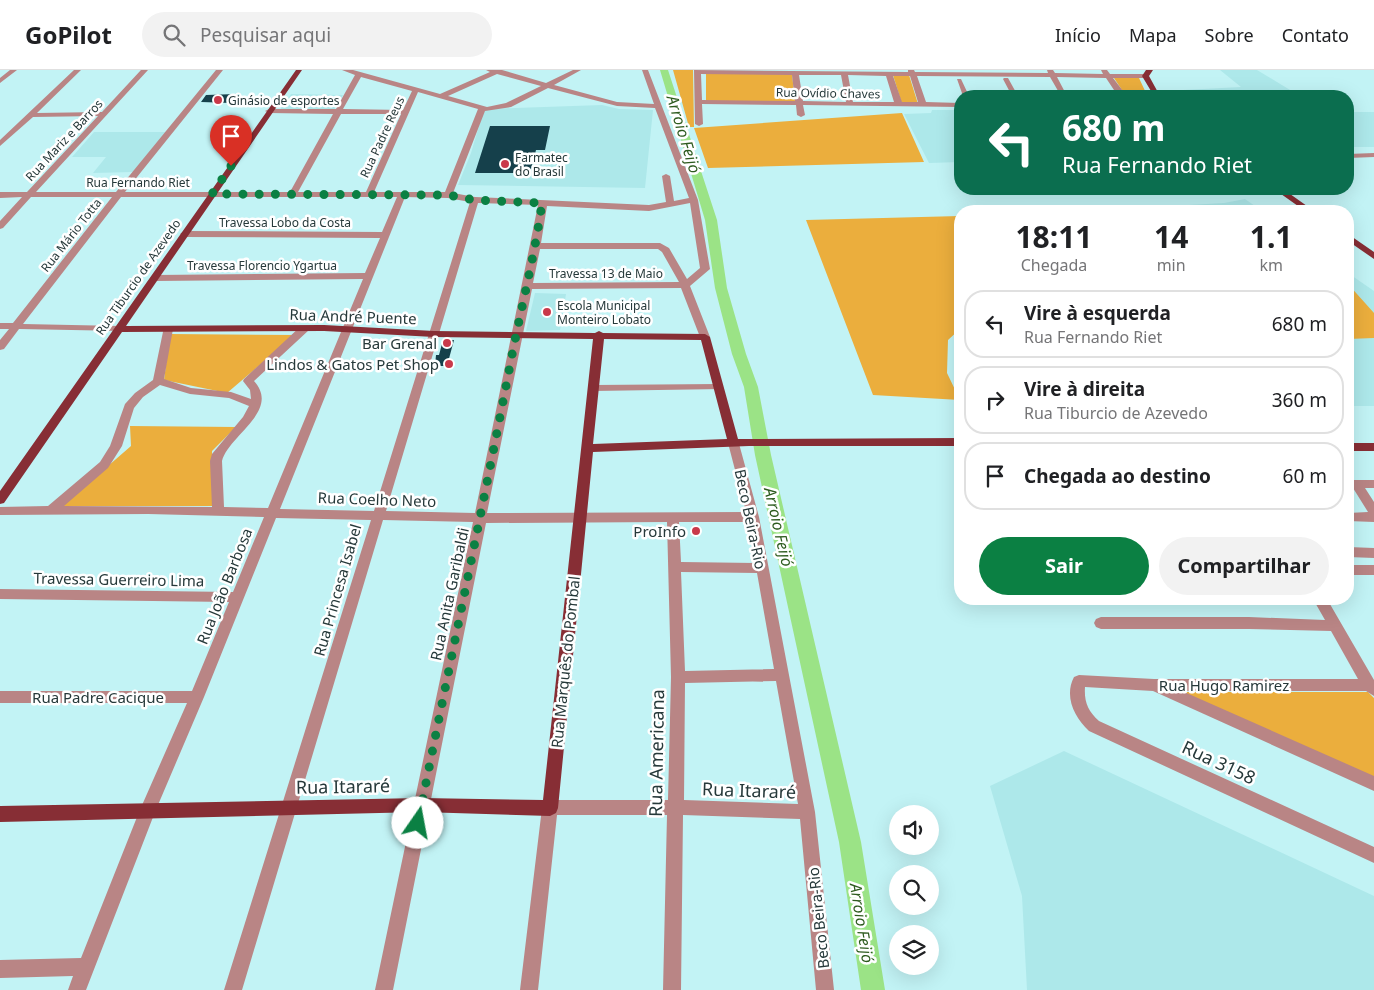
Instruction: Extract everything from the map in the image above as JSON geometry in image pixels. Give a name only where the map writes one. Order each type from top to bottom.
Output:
[{"type":"main road","name":"Rua Tiburcio de Azevedo","points":[[0,500],[299,70]]},
{"type":"main road","points":[[1148,73],[1155,90]]},
{"type":"main road","points":[[1287,195],[1301,205]]},
{"type":"main road","points":[[1354,242],[1374,256]]},
{"type":"main road","name":"Rua André Puente","points":[[120,329],[305,328],[434,334],[705,336]]},
{"type":"main road","name":"Rua Marquês do Pombal","points":[[550,808],[599,334]]},
{"type":"main road","name":"Beco Beira-Rio","points":[[705,336],[734,442]]},
{"type":"main road","points":[[587,448],[734,442],[954,442]]},
{"type":"main road","points":[[1354,447],[1374,447]]},
{"type":"main road","name":"Rua Itararé","points":[[0,814],[147,812],[290,806],[422,805],[550,808]]},
{"type":"street","points":[[0,81],[14,70]]},
{"type":"street","points":[[0,144],[3,138],[31,115],[78,70]]},
{"type":"street","name":"Rua Mariz e Barros","points":[[0,226],[145,70]]},
{"type":"street","name":"Rua Mário Totta","points":[[0,347],[119,194],[220,70]]},
{"type":"street","points":[[345,70],[439,97],[482,108],[494,109],[508,105],[578,70]]},
{"type":"street","points":[[645,70],[694,200],[705,269],[685,285]]},
{"type":"street","points":[[439,97],[496,71],[617,104],[660,106]]},
{"type":"street","points":[[699,124],[697,71],[795,71],[889,74],[912,72],[1148,73]]},
{"type":"street","points":[[795,71],[801,115]]},
{"type":"street","points":[[844,72],[850,104]]},
{"type":"street","points":[[912,72],[923,105]]},
{"type":"street","points":[[1051,73],[1061,90]]},
{"type":"street","points":[[1106,73],[1118,90]]},
{"type":"street","points":[[293,194],[358,74]]},
{"type":"street","points":[[889,74],[899,105]]},
{"type":"street","points":[[1006,79],[1012,90]]},
{"type":"street","points":[[959,80],[963,90]]},
{"type":"street","name":"Rua Padre Reus","points":[[368,194],[416,90]]},
{"type":"street","name":"Rua Ovídio Chaves","points":[[697,102],[954,105]]},
{"type":"street","points":[[448,195],[482,108]]},
{"type":"street","points":[[269,112],[406,112]]},
{"type":"street","points":[[31,115],[104,114]]},
{"type":"street","points":[[1354,156],[1374,155]]},
{"type":"street","points":[[666,176],[670,203]]},
{"type":"street","name":"Rua Fernando Riet","points":[[0,195],[402,194],[448,195],[474,200],[649,208],[694,200]]},
{"type":"street","name":"Rua João Barbosa","points":[[77,990],[147,812],[197,697],[402,194]]},
{"type":"street","name":"Rua Princesa Isabel","points":[[233,990],[376,516],[474,200]]},
{"type":"street","name":"Rua Anita Garibaldi","points":[[384,990],[481,518],[516,335],[536,246],[542,203]]},
{"type":"street","name":"Travessa Lobo da Costa","points":[[184,234],[386,234]]},
{"type":"street","name":"Beco Beira-Rio","points":[[536,246],[660,246],[666,250],[685,285],[705,336]]},
{"type":"street","name":"Travessa Florencio Ygartua","points":[[156,278],[369,276]]},
{"type":"street","name":"Travessa 13 de Maio","points":[[527,286],[685,285]]},
{"type":"street","name":"Rua André Puente","points":[[0,326],[120,329]]},
{"type":"street","points":[[231,396],[305,328]]},
{"type":"street","points":[[50,511],[104,465],[116,446],[130,407],[139,395],[158,381],[168,329]]},
{"type":"street","points":[[158,381],[190,391],[231,396],[256,404]]},
{"type":"street","points":[[218,511],[216,461],[218,454],[250,416],[256,404],[256,393],[252,384],[248,381]]},
{"type":"street","points":[[594,388],[718,387]]},
{"type":"street","name":"Beco Beira-Rio","points":[[734,442],[753,517],[807,812],[825,990]]},
{"type":"street","points":[[1354,484],[1374,484]]},
{"type":"street","points":[[1354,487],[1374,512]]},
{"type":"street","name":"Rua Coelho Neto","points":[[0,511],[218,511],[481,518],[753,517]]},
{"type":"street","name":"Rua Americana","points":[[672,990],[678,677],[673,516]]},
{"type":"street","points":[[1354,517],[1374,517]]},
{"type":"street","points":[[1354,552],[1374,552]]},
{"type":"street","points":[[674,567],[762,568]]},
{"type":"street","points":[[1354,570],[1374,570]]},
{"type":"street","name":"Travessa Guerreiro Lima","points":[[0,594],[238,597]]},
{"type":"street","points":[[1324,605],[1372,688]]},
{"type":"street","points":[[1101,623],[1249,623],[1336,626]]},
{"type":"street","points":[[678,677],[783,675]]},
{"type":"street","name":"Rua Hugo Ramirez","points":[[1079,681],[1154,685],[1372,688]]},
{"type":"street","name":"Rua 3158","points":[[1079,681],[1077,699],[1079,710],[1094,726],[1374,855]]},
{"type":"street","points":[[1154,685],[1374,784]]},
{"type":"street","name":"Rua Padre Cacique","points":[[0,697],[197,697]]},
{"type":"street","name":"Rua Itararé","points":[[550,808],[675,807],[807,812]]},
{"type":"street","name":"Rua Marquês do Pombal","points":[[529,990],[550,808]]},
{"type":"street","points":[[0,969],[87,967]]},
{"type":"shaded area","points":[[673,70],[693,70],[694,127],[689,127]]},
{"type":"shaded area","points":[[1220,70],[1257,70],[1290,90],[1183,90],[1241,87]]},
{"type":"shaded area","points":[[706,74],[792,74],[795,101],[706,101]]},
{"type":"shaded area","points":[[893,75],[909,75],[918,104],[902,104]]},
{"type":"shaded area","points":[[1114,78],[1139,78],[1145,90],[1122,90]]},
{"type":"shaded area","points":[[291,94],[343,95],[334,110],[280,110]]},
{"type":"shaded area","points":[[602,105],[619,109],[653,110],[645,188],[458,185],[471,153],[484,109]]},
{"type":"shaded area","points":[[932,110],[954,110],[954,162],[929,163],[904,114],[931,113]]},
{"type":"shaded area","points":[[1354,112],[1374,112],[1374,147],[1354,147]]},
{"type":"shaded area","points":[[902,113],[924,162],[708,168],[694,128]]},
{"type":"shaded area","points":[[94,132],[166,132],[133,172],[93,173],[106,157],[72,157]]},
{"type":"shaded area","points":[[1245,199],[1254,205],[1189,205],[1224,203]]},
{"type":"shaded area","points":[[954,216],[954,334],[948,340],[947,373],[954,388],[954,400],[873,395],[806,220]]},
{"type":"shaded area","points":[[1354,277],[1374,291],[1374,406],[1354,406]]},
{"type":"shaded area","points":[[1354,291],[1374,313],[1374,338],[1354,339]]},
{"type":"shaded area","name":"Escola Municipal Monteiro Lobato","points":[[535,293],[566,294],[560,330],[526,331]]},
{"type":"shaded area","points":[[170,334],[295,335],[227,393],[164,380]]},
{"type":"shaded area","points":[[130,426],[236,427],[212,451],[213,506],[62,506],[131,446]]},
{"type":"shaded area","points":[[1178,692],[1368,692],[1374,698],[1374,779]]},
{"type":"shaded area","points":[[1064,751],[1374,896],[1374,990],[1027,990],[1022,896],[990,786]]},
{"type":"building","name":"Ginásio de esportes","points":[[237,94],[231,103],[201,102],[206,95]]},
{"type":"building","points":[[490,126],[550,126],[545,150],[536,150],[530,173],[475,173]]},
{"type":"building","points":[[443,340],[454,340],[447,366],[435,366],[436,355],[439,355]]},
{"type":"waterway","name":"Arroio Feijó","points":[[664,70],[711,220],[721,288],[739,354],[751,387],[763,455],[850,842],[873,990]]},
{"type":"place","name":"Ginásio de esportes","points":[[218,100]]},
{"type":"place","name":"Farmatec do Brasil","points":[[505,164]]},
{"type":"place","name":"Escola Municipal Monteiro Lobato","points":[[547,312]]},
{"type":"place","name":"Bar Grenal","points":[[447,343]]},
{"type":"place","name":"Lindos & Gatos Pet Shop","points":[[449,364]]},
{"type":"place","name":"ProInfo","points":[[696,531]]},
{"type":"route","points":[[231,166],[212,194],[448,195],[474,200],[542,203],[536,246],[516,335],[481,518],[418,823]]}]
